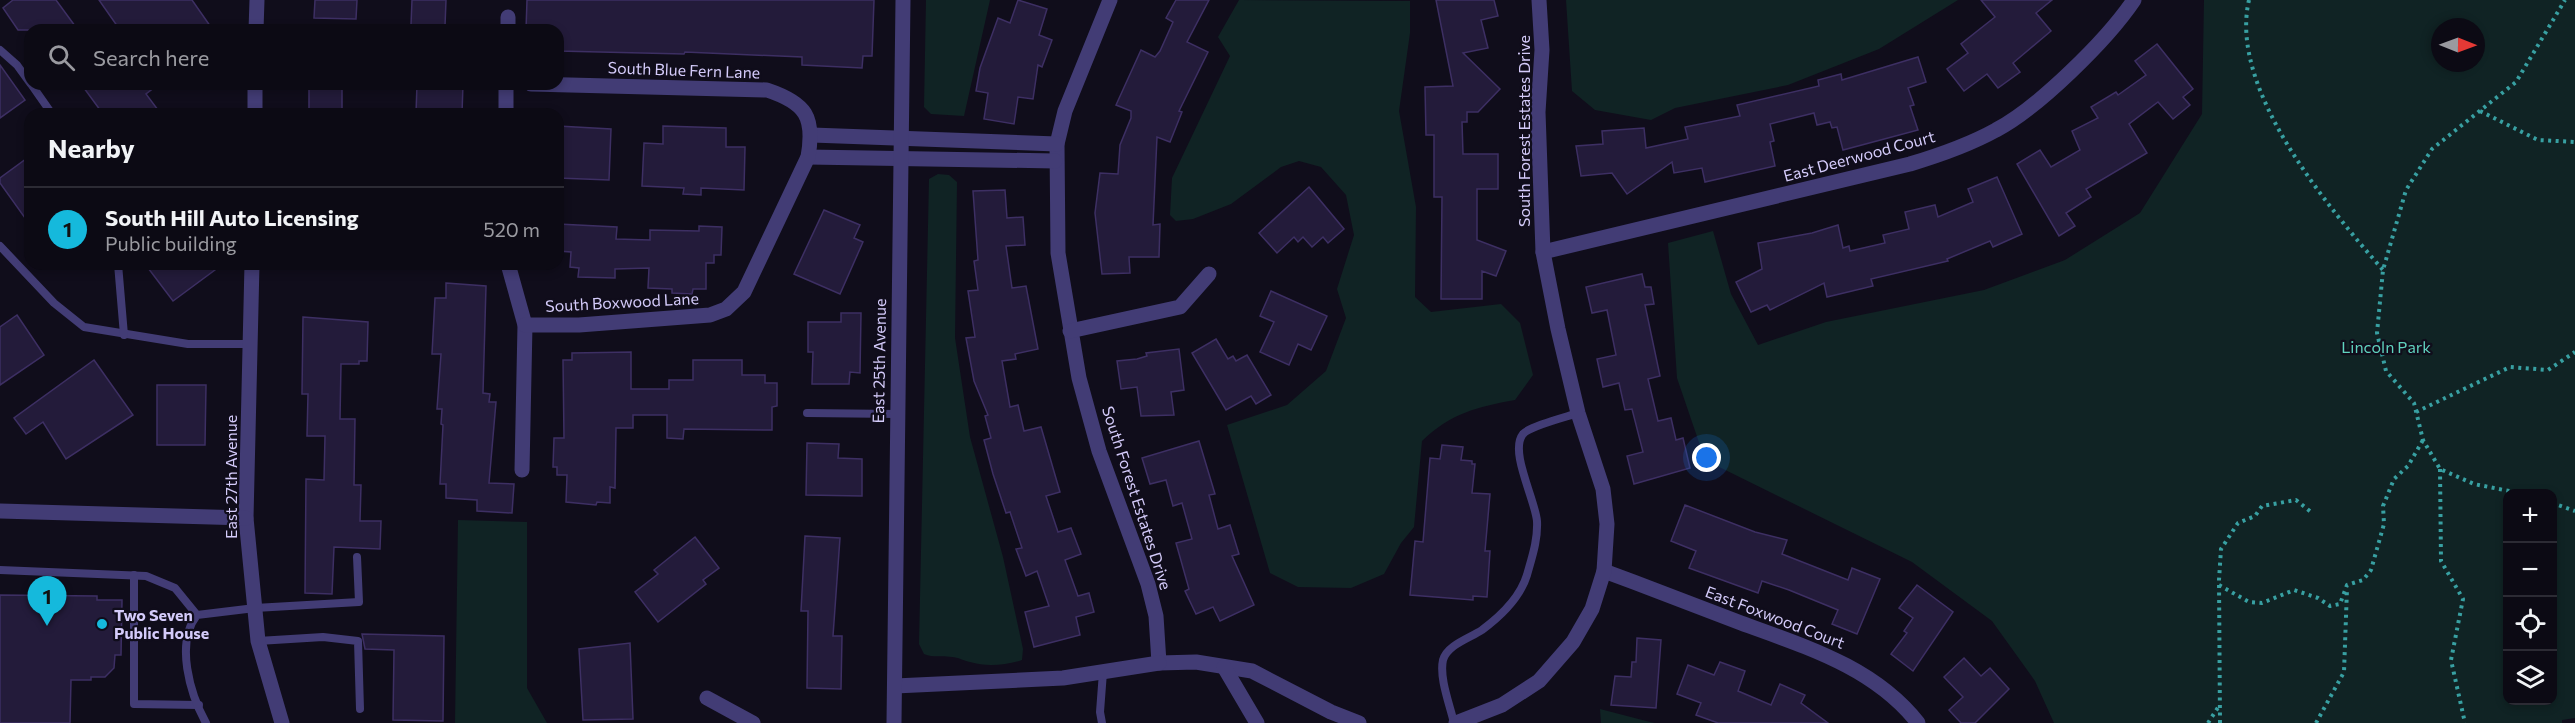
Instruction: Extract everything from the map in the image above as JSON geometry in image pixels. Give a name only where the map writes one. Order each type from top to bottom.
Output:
[{"type":"street","points":[[256,24],[257,0]]},
{"type":"street","name":"East 25th Avenue","points":[[894,723],[899,159],[903,0]]},
{"type":"street","name":"South Forest Estates Drive","points":[[1110,0],[1065,111],[1057,144],[1055,161],[1058,253],[1070,331],[1099,451],[1148,584],[1156,616],[1159,663]]},
{"type":"street","name":"South Forest Estates Drive","points":[[1455,723],[1502,705],[1539,681],[1573,642],[1592,609],[1604,571],[1607,524],[1603,489],[1578,413],[1543,252],[1539,159],[1542,50],[1539,0]]},
{"type":"street","name":"East Deerwood Court","points":[[1543,252],[1910,164],[1953,150],[1998,129],[2047,93],[2134,0]]},
{"type":"street","name":"South Blue Fern Lane","points":[[564,85],[767,90],[792,98],[809,119],[812,135]]},
{"type":"street","points":[[255,90],[255,108]]},
{"type":"street","points":[[506,90],[506,108]]},
{"type":"street","points":[[812,135],[1057,144]]},
{"type":"street","name":"South Boxwood Lane","points":[[525,324],[579,325],[679,320],[710,315],[726,309],[744,292],[808,158],[812,135]]},
{"type":"street","points":[[808,158],[1055,161]]},
{"type":"street","name":"East 27th Avenue","points":[[252,270],[246,518],[258,641],[282,723]]},
{"type":"street","points":[[510,270],[525,324],[522,470]]},
{"type":"street","points":[[1070,331],[1180,307],[1209,274]]},
{"type":"street","points":[[0,511],[246,518]]},
{"type":"street","name":"East Foxwood Court","points":[[1604,571],[1836,659],[1874,681],[1906,708],[1918,723]]},
{"type":"street","points":[[895,686],[1063,678],[1159,663],[1196,662],[1252,671],[1331,712],[1359,723]]},
{"type":"street","points":[[1224,667],[1257,723]]},
{"type":"street","points":[[707,698],[753,723]]},
{"type":"lane","points":[[0,50],[24,75]]},
{"type":"lane","points":[[35,90],[48,108]]},
{"type":"lane","points":[[0,246],[54,303],[84,327],[188,344],[251,344]]},
{"type":"lane","points":[[119,270],[124,335]]},
{"type":"lane","points":[[807,413],[897,414]]},
{"type":"lane","points":[[1455,723],[1443,671],[1443,659],[1452,648],[1480,631],[1507,609],[1526,580],[1532,558],[1536,539],[1535,505],[1519,458],[1519,441],[1526,431],[1578,413]]},
{"type":"lane","points":[[207,723],[199,705],[186,655],[190,625],[197,615],[255,608],[359,602],[357,557]]},
{"type":"lane","points":[[0,570],[146,576],[175,588],[197,615]]},
{"type":"lane","points":[[134,575],[134,704],[199,705]]},
{"type":"lane","points":[[258,641],[323,637],[357,641],[360,709]]},
{"type":"lane","points":[[1102,723],[1100,712],[1103,672]]},
{"type":"path","points":[[2249,0],[2244,20],[2252,73],[2274,121],[2338,218],[2384,270]]},
{"type":"path","points":[[2465,723],[2451,660],[2463,599],[2441,561],[2440,469],[2422,440],[2414,403],[2386,371],[2377,333],[2384,270],[2406,190],[2432,148],[2516,82],[2565,0]]},
{"type":"path","points":[[2480,111],[2538,140],[2575,142]]},
{"type":"path","points":[[2416,412],[2510,367],[2548,370],[2575,352]]},
{"type":"path","points":[[2347,585],[2363,580],[2372,570],[2384,524],[2383,506],[2394,479],[2408,466],[2422,440]]},
{"type":"path","points":[[2440,469],[2474,484],[2503,490]]},
{"type":"path","points":[[2220,723],[2221,549],[2238,522],[2255,516],[2262,506],[2296,500],[2311,512]]},
{"type":"path","points":[[2557,504],[2575,511]]},
{"type":"path","points":[[2219,585],[2249,602],[2262,603],[2295,590],[2318,598],[2330,606],[2340,604],[2347,585]]},
{"type":"path","points":[[2316,723],[2344,672],[2347,585]]},
{"type":"path","points":[[2208,723],[2220,705]]},
{"type":"green space","points":[[926,0],[990,0],[964,116],[931,114],[924,107]]},
{"type":"green space","points":[[1239,0],[1410,1],[1410,33],[1399,111],[1416,207],[1415,297],[1431,312],[1501,304],[1520,323],[1533,375],[1515,400],[1465,413],[1443,424],[1422,441],[1414,527],[1401,543],[1384,574],[1351,588],[1298,587],[1270,573],[1227,425],[1287,405],[1326,371],[1346,318],[1337,289],[1354,235],[1346,195],[1321,167],[1299,161],[1281,167],[1231,204],[1193,219],[1176,221],[1170,215],[1172,178],[1230,56],[1218,37]]},
{"type":"green space","points":[[1566,0],[1958,0],[1879,49],[1788,85],[1675,108],[1651,120],[1595,110],[1572,91]]},
{"type":"green space","name":"Lincoln Park","points":[[2204,0],[2575,0],[2575,718],[2562,720],[2562,723],[2054,723],[2035,681],[1992,621],[1912,562],[1705,460],[1677,378],[1668,243],[1713,231],[1731,294],[1758,345],[1826,322],[1984,290],[2065,260],[2140,213],[2202,114]]},
{"type":"green space","points":[[938,174],[949,175],[957,182],[955,338],[970,437],[1003,557],[1023,649],[1022,660],[1003,664],[990,665],[954,657],[928,655],[924,654],[919,644],[929,179]]},
{"type":"green space","points":[[458,520],[527,522],[527,688],[547,723],[455,723]]},
{"type":"green space","points":[[1600,709],[1650,722],[1655,723],[1601,723]]},
{"type":"building","points":[[13,0],[56,0],[74,24],[24,24],[24,30],[18,30],[3,8]]},
{"type":"building","points":[[99,0],[192,0],[209,24],[116,24]]},
{"type":"building","points":[[315,0],[357,0],[356,19],[314,18]]},
{"type":"building","points":[[412,0],[446,0],[445,24],[411,24]]},
{"type":"building","points":[[527,0],[874,0],[872,56],[863,56],[862,68],[802,65],[802,57],[685,52],[684,54],[564,51],[564,24],[526,24]]},
{"type":"building","points":[[1018,0],[1047,9],[1039,35],[1052,40],[1042,67],[1038,65],[1033,99],[1018,97],[1014,124],[984,119],[988,93],[976,91],[980,68],[998,18],[1010,23]]},
{"type":"building","points":[[1176,0],[1209,0],[1187,42],[1208,52],[1179,111],[1182,112],[1170,142],[1157,137],[1153,225],[1160,224],[1159,257],[1129,257],[1130,273],[1102,274],[1095,213],[1100,173],[1118,174],[1120,145],[1131,118],[1131,111],[1116,105],[1141,50],[1155,57],[1160,51],[1173,22],[1166,18]]},
{"type":"building","points":[[1436,0],[1494,0],[1498,16],[1481,20],[1488,48],[1463,53],[1500,89],[1478,112],[1467,112],[1467,122],[1462,122],[1463,154],[1498,154],[1498,189],[1477,189],[1477,240],[1506,251],[1496,276],[1482,271],[1482,299],[1441,299],[1442,197],[1434,197],[1434,135],[1426,135],[1425,87],[1453,86]]},
{"type":"building","points":[[1981,0],[2052,0],[2036,13],[2051,31],[2013,63],[2020,72],[1998,88],[1987,74],[1964,91],[1947,69],[1968,53],[1961,44],[1995,17]]},
{"type":"building","points":[[2157,44],[2193,89],[2183,97],[2190,105],[2173,119],[2158,102],[2129,124],[2147,153],[2086,189],[2091,197],[2066,213],[2075,226],[2059,236],[2017,164],[2040,150],[2051,167],[2080,150],[2072,131],[2098,118],[2091,107],[2116,92],[2118,95],[2146,75],[2135,61]]},
{"type":"building","points":[[1918,57],[1926,82],[1908,88],[1914,105],[1910,106],[1918,130],[1843,150],[1837,127],[1832,128],[1830,122],[1817,125],[1814,113],[1770,124],[1774,141],[1770,142],[1775,166],[1705,182],[1702,168],[1674,173],[1672,162],[1627,194],[1612,173],[1581,176],[1576,146],[1603,144],[1602,131],[1644,128],[1646,148],[1688,139],[1685,127],[1740,116],[1737,105],[1819,86],[1818,80],[1841,74],[1842,80]]},
{"type":"building","points":[[0,65],[25,100],[0,118]]},
{"type":"building","points":[[85,90],[151,90],[146,94],[156,108],[99,108]]},
{"type":"building","points":[[309,90],[342,90],[342,108],[309,108]]},
{"type":"building","points":[[417,90],[463,90],[462,108],[416,108]]},
{"type":"building","points":[[564,126],[611,129],[609,180],[564,178]]},
{"type":"building","points":[[663,126],[726,128],[726,147],[745,147],[744,190],[701,188],[701,195],[683,194],[684,188],[642,186],[644,143],[663,144]]},
{"type":"building","points":[[24,160],[24,217],[0,183],[0,178]]},
{"type":"building","points":[[1997,177],[2022,234],[1993,247],[1990,241],[1947,259],[1948,261],[1871,279],[1873,286],[1827,297],[1824,283],[1770,310],[1767,305],[1751,312],[1736,282],[1762,269],[1758,243],[1812,233],[1838,225],[1843,248],[1849,246],[1850,251],[1885,243],[1883,235],[1909,229],[1905,212],[1935,205],[1938,217],[1973,202],[1968,189]]},
{"type":"building","points":[[1309,187],[1344,229],[1328,243],[1323,237],[1312,247],[1303,237],[1298,242],[1294,237],[1277,253],[1259,233]]},
{"type":"building","points":[[1005,190],[1007,218],[1023,217],[1025,245],[1006,246],[1012,288],[1026,286],[1038,349],[1015,354],[1016,359],[1002,361],[1010,407],[1018,405],[1024,431],[1041,427],[1060,492],[1046,496],[1058,532],[1071,528],[1081,554],[1065,560],[1078,596],[1089,593],[1094,612],[1076,617],[1080,635],[1034,647],[1025,612],[1049,606],[1037,571],[1026,576],[1016,549],[1022,548],[1010,512],[1006,513],[993,474],[984,440],[991,438],[985,416],[988,415],[974,381],[966,338],[975,337],[968,291],[978,290],[974,261],[978,260],[973,191]]},
{"type":"building","points":[[824,210],[860,225],[854,238],[863,242],[840,294],[794,274]]},
{"type":"building","points":[[564,224],[617,227],[616,239],[650,240],[650,230],[699,231],[699,226],[722,227],[721,255],[714,255],[714,263],[706,263],[706,289],[693,289],[692,294],[672,293],[672,289],[648,288],[649,268],[615,269],[615,278],[578,277],[579,268],[570,267],[571,252],[564,251]]},
{"type":"building","points":[[150,270],[215,270],[173,301]]},
{"type":"building","points":[[1642,274],[1645,287],[1651,287],[1654,304],[1645,305],[1660,376],[1648,379],[1658,421],[1671,418],[1676,440],[1683,438],[1690,468],[1634,484],[1627,456],[1643,452],[1632,409],[1625,410],[1619,383],[1603,387],[1597,359],[1616,355],[1607,310],[1592,313],[1586,287]]},
{"type":"building","points":[[446,283],[486,286],[483,393],[490,394],[489,402],[496,402],[489,483],[514,484],[512,513],[477,511],[477,500],[446,498],[446,484],[440,484],[443,425],[441,424],[442,409],[437,409],[441,354],[432,354],[435,298],[446,298]]},
{"type":"building","points":[[1271,291],[1327,316],[1311,350],[1298,344],[1289,365],[1260,352],[1274,322],[1260,316]]},
{"type":"building","points":[[841,313],[861,313],[860,373],[850,372],[849,384],[812,384],[813,352],[808,352],[808,322],[841,322]]},
{"type":"building","points":[[17,315],[44,355],[0,385],[0,327]]},
{"type":"building","points":[[303,317],[368,322],[367,361],[359,361],[359,364],[341,364],[340,419],[355,419],[354,485],[361,485],[360,521],[381,521],[380,549],[334,547],[332,594],[305,593],[306,479],[324,480],[325,436],[307,436],[308,394],[302,394]]},
{"type":"building","points":[[1216,339],[1228,359],[1233,356],[1236,361],[1247,355],[1271,395],[1256,404],[1251,396],[1226,410],[1192,353]]},
{"type":"building","points":[[1179,349],[1184,390],[1171,392],[1174,415],[1141,416],[1137,387],[1121,389],[1117,361],[1137,359],[1147,356],[1146,353]]},
{"type":"building","points":[[631,352],[631,389],[669,389],[669,380],[693,380],[693,360],[742,360],[742,375],[765,375],[765,383],[777,383],[777,406],[772,407],[772,430],[684,429],[683,439],[667,438],[667,415],[633,415],[633,428],[616,428],[615,488],[610,487],[610,503],[597,502],[596,505],[566,502],[567,475],[557,475],[557,467],[553,467],[554,438],[564,438],[563,360],[572,360],[572,353]]},
{"type":"building","points":[[94,360],[133,415],[66,459],[43,422],[26,434],[14,418]]},
{"type":"building","points":[[157,385],[206,385],[205,445],[157,445]]},
{"type":"building","points":[[1199,441],[1215,494],[1209,495],[1218,529],[1230,525],[1239,554],[1232,556],[1254,605],[1220,621],[1213,607],[1196,614],[1185,591],[1189,589],[1176,543],[1192,539],[1182,503],[1173,506],[1166,480],[1150,484],[1142,458]]},
{"type":"building","points":[[807,443],[839,444],[838,458],[862,459],[862,496],[806,495]]},
{"type":"building","points":[[1442,445],[1463,447],[1461,460],[1472,461],[1472,464],[1475,464],[1472,493],[1490,494],[1485,551],[1490,551],[1487,597],[1473,596],[1473,600],[1410,595],[1415,541],[1423,542],[1430,458],[1440,459]]},
{"type":"building","points":[[1685,505],[1755,532],[1787,540],[1782,554],[1848,580],[1852,568],[1880,579],[1857,634],[1832,624],[1838,610],[1789,590],[1762,581],[1758,593],[1689,568],[1696,551],[1671,541]]},
{"type":"building","points":[[805,536],[840,538],[833,636],[842,636],[841,689],[807,688],[808,611],[801,611]]},
{"type":"building","points":[[695,537],[719,568],[703,580],[706,584],[658,622],[635,592],[658,574],[654,570]]},
{"type":"building","points":[[1917,585],[1953,612],[1913,671],[1891,654],[1907,633],[1904,631],[1913,618],[1899,608]]},
{"type":"building","points":[[0,595],[97,596],[97,600],[122,600],[121,655],[115,655],[114,668],[105,677],[71,680],[70,723],[0,723]]},
{"type":"building","points":[[362,634],[444,636],[443,721],[393,720],[394,650],[365,649]]},
{"type":"building","points":[[1637,638],[1661,640],[1656,708],[1611,705],[1615,676],[1631,677],[1632,662],[1636,662]]},
{"type":"building","points":[[630,643],[633,719],[583,720],[579,649]]},
{"type":"building","points":[[1964,658],[1981,676],[1990,668],[2009,689],[1975,723],[1961,723],[1949,710],[1963,697],[1944,677]]},
{"type":"building","points":[[1720,662],[1745,671],[1738,691],[1771,705],[1780,684],[1805,695],[1801,703],[1828,723],[1718,723],[1696,715],[1701,703],[1677,694],[1688,665],[1714,675]]},
{"type":"place","name":"Two Seven Public House","points":[[102,624]]},
{"type":"place","name":"South Hill Auto Licensing","points":[[47,626]]}]
